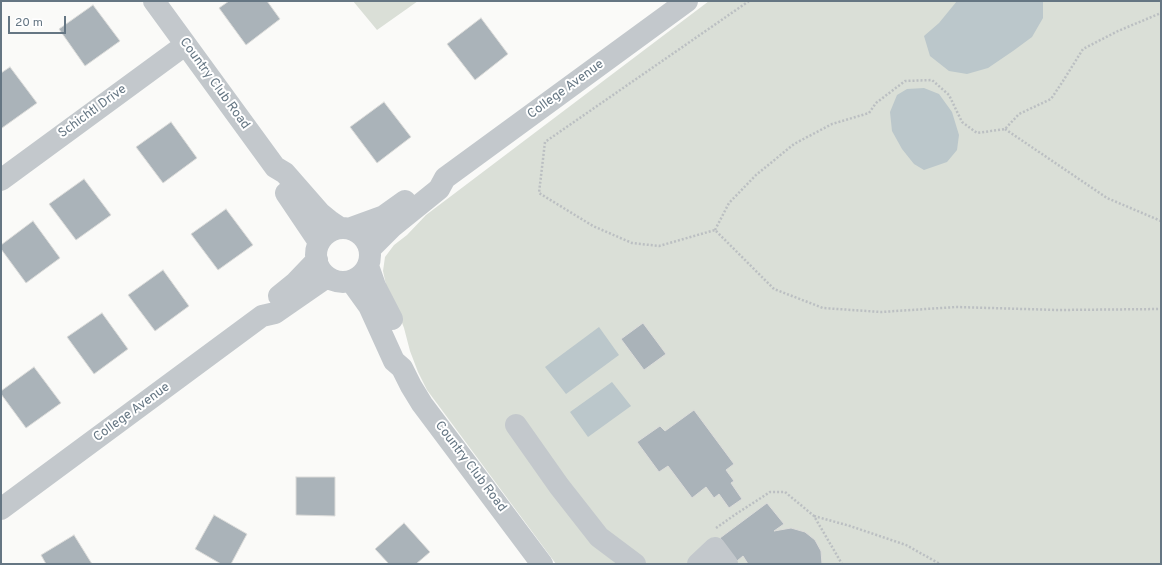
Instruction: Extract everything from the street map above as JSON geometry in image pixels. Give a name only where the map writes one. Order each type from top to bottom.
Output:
[{"type":"street","name":"Country Club Road","points":[[154,1],[275,167],[285,173],[320,213],[332,222],[346,228]]},
{"type":"street","name":"College Avenue","points":[[346,228],[384,216],[433,180],[445,178],[687,1]]},
{"type":"street","name":"Schichtl Drive","points":[[1,180],[185,45]]},
{"type":"street","name":"Country Club Road","points":[[275,167],[277,179],[321,260]]},
{"type":"street","name":"College Avenue","points":[[369,258],[392,227],[440,189],[445,178]]},
{"type":"street","points":[[346,228],[358,231],[365,239],[369,258],[363,274],[351,281],[335,281],[321,260],[325,235],[346,228]]},
{"type":"street","name":"Country Club Road","points":[[369,258],[375,286],[391,317],[404,356],[402,368]]},
{"type":"street","name":"College Avenue","points":[[1,509],[262,316],[268,305],[321,260]]},
{"type":"street","name":"Country Club Road","points":[[351,281],[369,306],[394,361],[402,368],[422,404],[542,564]]},
{"type":"street","points":[[516,425],[559,486],[599,537],[635,564]]},
{"type":"street","points":[[698,564],[721,556]]},
{"type":"path","points":[[749,1],[545,142],[539,193],[593,226],[632,243],[659,246],[715,230],[728,203],[756,176],[794,144],[832,124],[869,113],[876,103],[905,81],[932,80],[949,95],[962,122],[977,133],[1005,129],[1019,114],[1051,99],[1083,49],[1118,31],[1161,14]]},
{"type":"path","points":[[1005,129],[1107,198],[1161,221]]},
{"type":"path","points":[[715,230],[774,289],[822,308],[881,312],[956,307],[1058,310],[1161,309]]},
{"type":"path","points":[[721,556],[705,536],[770,492],[785,492],[814,516],[842,564]]},
{"type":"path","points":[[814,516],[850,526],[906,545],[940,564]]},
{"type":"shaded area","points":[[353,1],[418,1],[377,30]]},
{"type":"shaded area","points":[[709,1],[1161,1],[1161,564],[556,564],[427,390],[418,372],[410,351],[404,328],[386,285],[383,271],[385,257],[394,245],[407,235],[426,215]]},
{"type":"shaded area","points":[[957,1],[1043,1],[1043,18],[1032,37],[988,68],[967,74],[949,71],[930,56],[924,36],[939,23]]},
{"type":"shaded area","points":[[924,88],[939,94],[952,112],[959,135],[957,150],[947,162],[924,170],[914,164],[902,149],[892,131],[890,112],[897,95],[907,89]]},
{"type":"shaded area","points":[[599,327],[619,355],[566,394],[545,367]]},
{"type":"shaded area","points":[[612,382],[631,406],[588,437],[570,412]]},
{"type":"building","points":[[229,1],[267,1],[280,19],[246,45],[219,8]]},
{"type":"building","points":[[93,5],[120,41],[85,66],[59,29]]},
{"type":"building","points":[[481,18],[508,54],[475,80],[447,44]]},
{"type":"building","points":[[10,67],[37,103],[2,128],[1,73]]},
{"type":"building","points":[[384,102],[411,137],[377,163],[350,127]]},
{"type":"building","points":[[171,122],[197,158],[163,183],[136,147]]},
{"type":"building","points":[[84,179],[111,215],[76,240],[49,204]]},
{"type":"building","points":[[226,209],[253,245],[218,270],[191,234]]},
{"type":"building","points":[[33,221],[60,258],[26,283],[1,249],[1,245]]},
{"type":"building","points":[[163,270],[189,306],[155,331],[128,295]]},
{"type":"building","points":[[102,313],[128,349],[94,374],[67,337]]},
{"type":"building","points":[[643,323],[666,354],[644,370],[621,339]]},
{"type":"building","points":[[34,367],[61,403],[26,428],[1,394],[1,391]]},
{"type":"building","points":[[694,410],[734,464],[726,470],[734,481],[731,483],[742,499],[729,508],[719,494],[714,498],[706,487],[692,498],[668,466],[659,472],[637,442],[660,426],[665,431]]},
{"type":"building","points":[[296,477],[335,477],[335,516],[296,515]]},
{"type":"building","points":[[767,503],[784,524],[774,531],[791,528],[805,532],[815,540],[821,551],[822,564],[748,564],[743,556],[737,561],[720,538]]},
{"type":"building","points":[[214,515],[247,534],[231,564],[221,564],[195,549]]},
{"type":"building","points":[[404,523],[430,552],[416,564],[389,564],[375,549]]},
{"type":"building","points":[[74,535],[92,564],[46,564],[41,555]]}]
